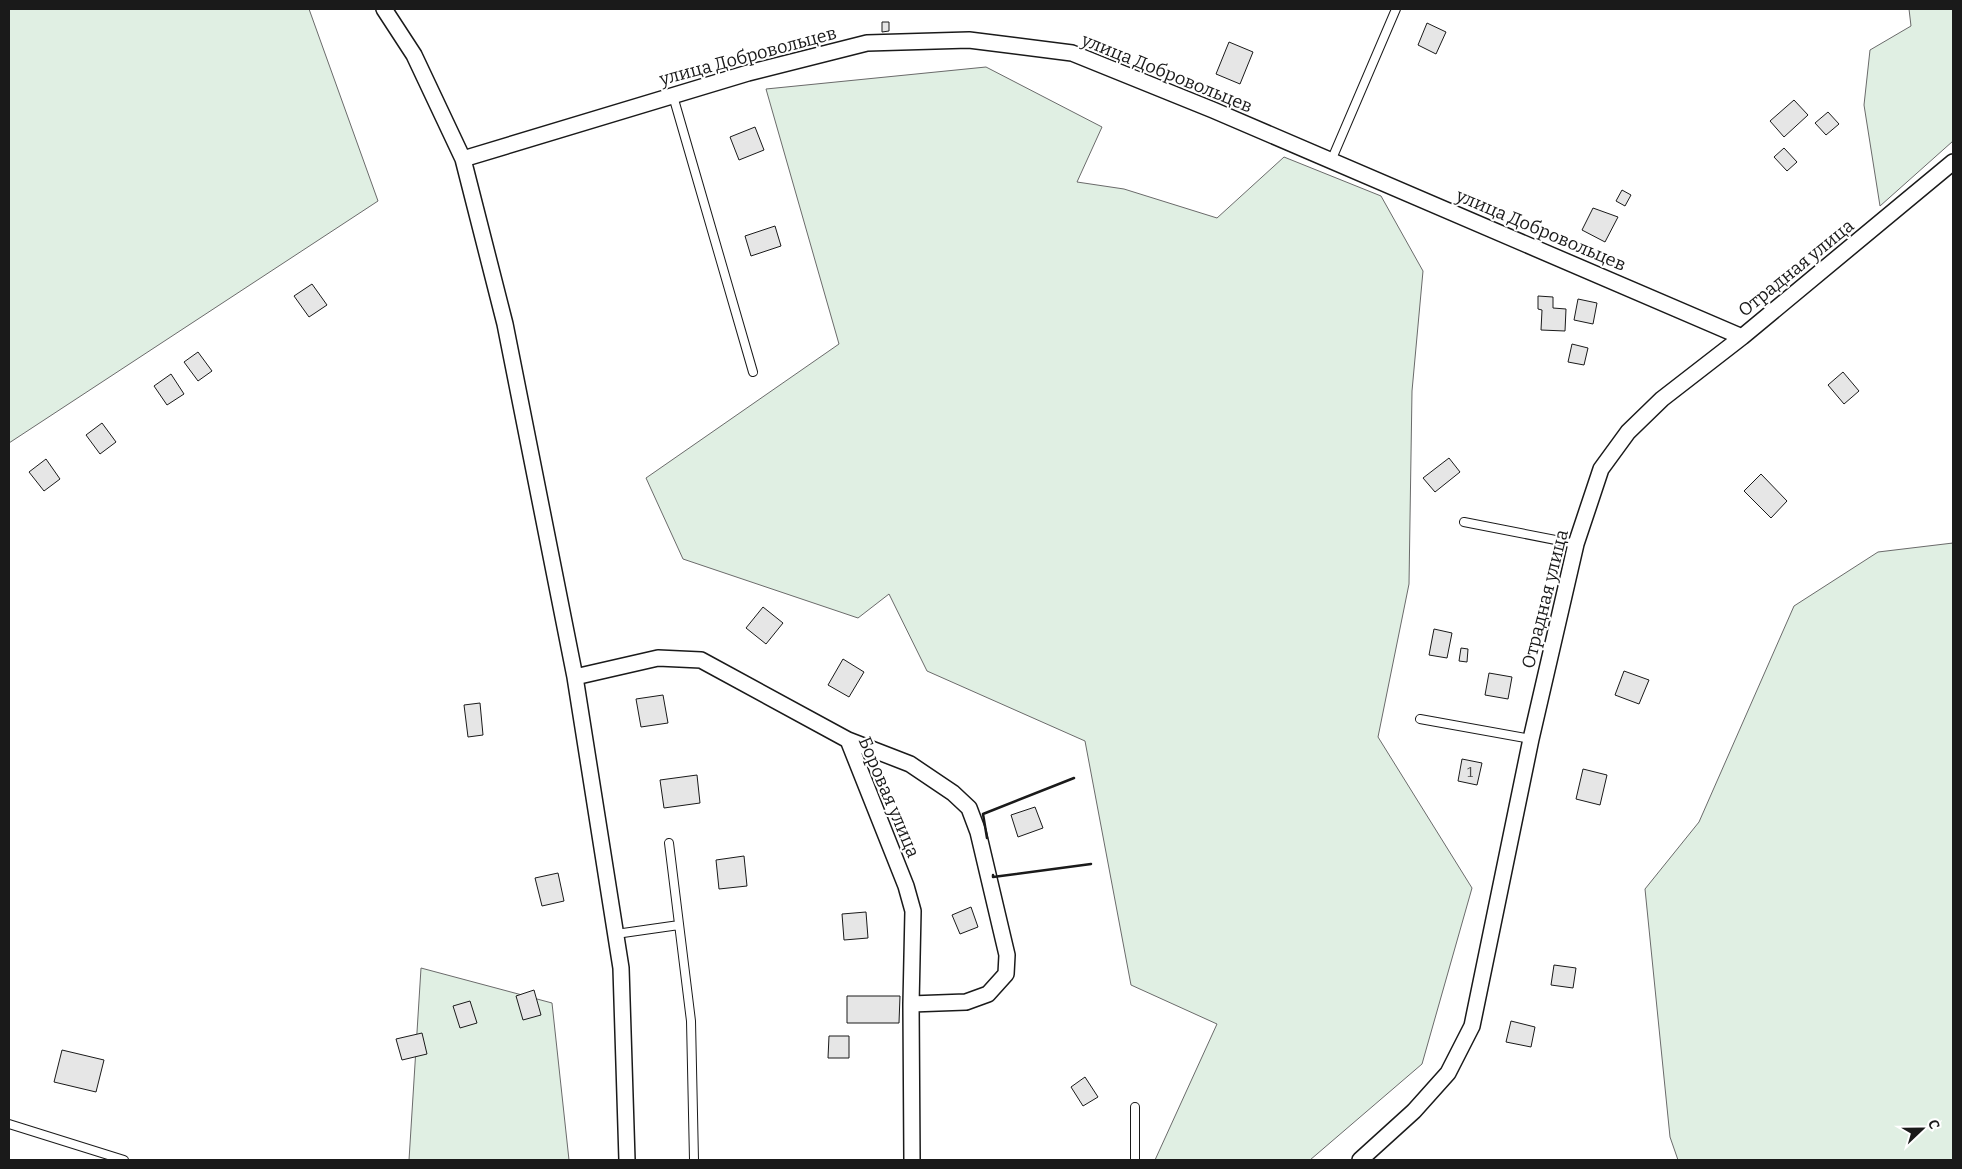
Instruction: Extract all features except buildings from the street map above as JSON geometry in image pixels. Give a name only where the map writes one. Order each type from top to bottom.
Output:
[{"type":"street","points":[[384,9],[414,54],[463,159],[505,324],[575,677],[621,968],[627,1160]]},
{"type":"street","name":"улица Добровольцев","points":[[463,159],[748,73],[867,43],[969,40],[1072,53],[1331,161],[1742,337]]},
{"type":"street","name":"Отрадная улица","points":[[1360,1160],[1414,1112],[1448,1073],[1472,1026],[1531,739],[1576,544],[1601,469],[1628,432],[1662,399],[1742,337],[1953,162]]},
{"type":"street","name":"Боровая улица","points":[[575,677],[658,658],[701,660],[848,740],[906,886],[913,911],[911,1004],[912,1160]]},
{"type":"street","points":[[848,740],[910,764],[953,793],[969,808],[978,832],[1007,955],[1006,974],[988,994],[966,1002],[911,1004]]},
{"type":"lane","points":[[1331,161],[1396,9]]},
{"type":"lane","points":[[672,96],[753,372]]},
{"type":"lane","points":[[1464,522],[1576,544]]},
{"type":"lane","points":[[1420,719],[1531,739]]},
{"type":"lane","points":[[669,843],[691,1021],[694,1160]]},
{"type":"lane","points":[[616,934],[679,925]]},
{"type":"lane","points":[[1135,1107],[1135,1160]]},
{"type":"lane","points":[[9,1124],[124,1160]]},
{"type":"green space","points":[[9,9],[309,9],[378,201],[9,443]]},
{"type":"green space","points":[[1909,9],[1953,9],[1953,141],[1880,206],[1864,105],[1870,50],[1911,26]]},
{"type":"green space","points":[[986,67],[1102,127],[1077,182],[1124,189],[1217,218],[1284,157],[1381,196],[1423,271],[1412,391],[1409,584],[1378,737],[1472,888],[1422,1064],[1310,1160],[1155,1160],[1217,1024],[1131,985],[1085,741],[927,671],[889,594],[858,618],[683,559],[646,478],[839,344],[766,89]]},
{"type":"green space","points":[[1953,543],[1953,1160],[1678,1160],[1670,1137],[1645,889],[1699,822],[1794,606],[1878,552]]},
{"type":"green space","points":[[421,968],[552,1003],[569,1160],[409,1160]]},
{"type":"wall","points":[[987,838],[983,814],[1074,778]]},
{"type":"wall","points":[[993,875],[993,877],[1091,864]]}]
